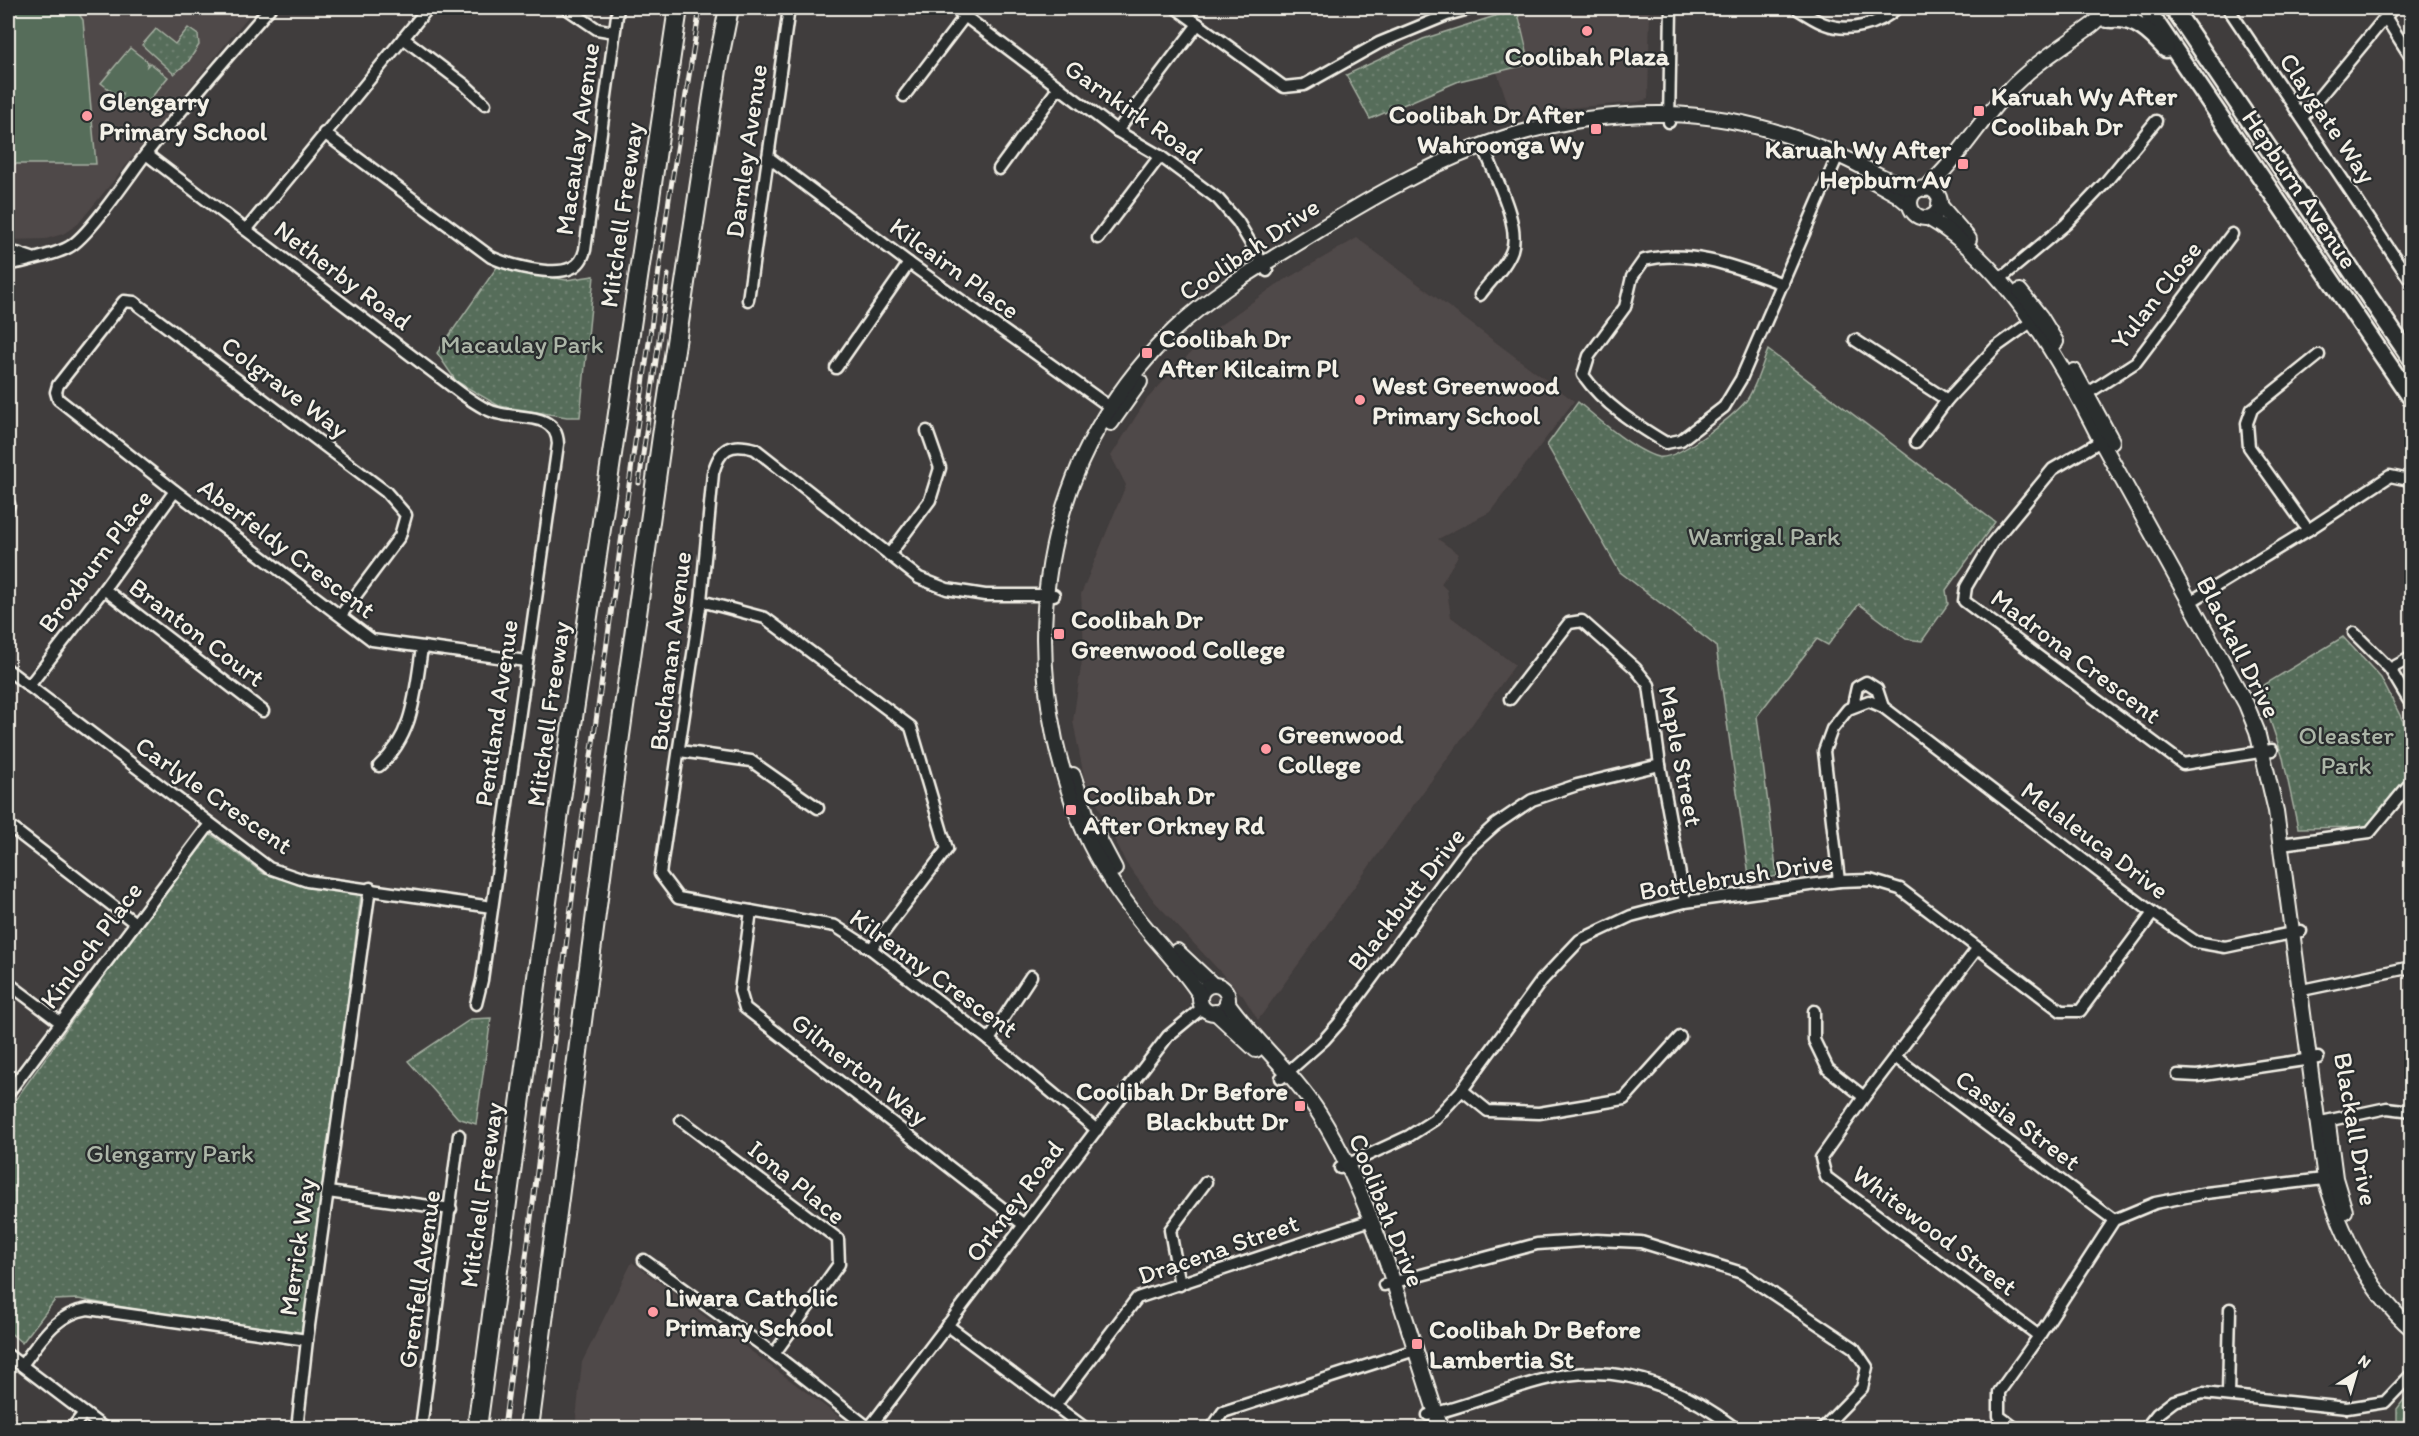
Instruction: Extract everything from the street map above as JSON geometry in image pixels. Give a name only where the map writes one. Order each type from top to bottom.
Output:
[{"type":"highway","name":"Mitchell Freeway","points":[[477,1428],[558,819],[678,8]]},
{"type":"highway","points":[[529,1428],[662,436],[718,63],[729,8]]},
{"type":"main road","points":[[1948,166],[1937,211],[1928,218],[1915,215],[1910,205],[1912,196],[1948,166],[1969,137],[2010,89],[2044,58],[2111,13],[2128,8]]},
{"type":"main road","name":"Hepburn Avenue","points":[[2146,8],[2412,399]]},
{"type":"main road","name":"Hepburn Avenue","points":[[2173,8],[2412,360]]},
{"type":"main road","points":[[2111,13],[2124,17],[2165,48],[2191,86],[2210,102]]},
{"type":"main road","name":"Coolibah Drive","points":[[1285,1075],[1237,1030],[1206,1005],[1124,898],[1098,859],[1078,818],[1058,753],[1049,703],[1045,662],[1050,595],[1078,491],[1114,409],[1188,328],[1265,267],[1484,148],[1567,130],[1669,118],[1761,136],[1837,159],[1899,184],[1922,189]]},
{"type":"main road","name":"Coolibah Drive","points":[[1837,159],[1910,205]]},
{"type":"main road","points":[[1922,189],[1934,192],[1939,200]]},
{"type":"main road","name":"Blackall Drive","points":[[1939,200],[1958,228],[2036,319],[2084,396],[2105,439],[2194,600],[2247,687],[2267,751],[2286,843],[2330,1179],[2344,1234],[2362,1269],[2387,1304],[2412,1329]]},
{"type":"main road","name":"Blackall Drive","points":[[1928,218],[2002,277]]},
{"type":"main road","name":"Coolibah Drive","points":[[1050,595],[1056,693],[1066,750],[1088,816],[1101,846],[1130,894],[1172,945],[1213,985]]},
{"type":"main road","points":[[1213,985],[1220,986],[1225,991],[1227,1002],[1223,1008],[1206,1005],[1204,989],[1213,985]]},
{"type":"main road","name":"Coolibah Drive","points":[[1227,1002],[1285,1075],[1318,1112],[1367,1221],[1432,1419],[1441,1428]]},
{"type":"main road","name":"Blackall Drive","points":[[2330,1179],[2363,1252],[2382,1283],[2412,1316]]},
{"type":"street","points":[[8,264],[20,264],[32,258],[70,247],[100,215],[146,154],[270,8]]},
{"type":"street","points":[[246,230],[428,8]]},
{"type":"street","points":[[566,8],[597,29],[614,32]]},
{"type":"street","name":"Macaulay Avenue","points":[[324,133],[491,257],[508,264],[556,272],[569,269],[580,262],[585,250],[618,8]]},
{"type":"street","name":"Darnley Avenue","points":[[748,300],[789,8]]},
{"type":"street","name":"Garnkirk Road","points":[[954,8],[1117,131],[1160,156],[1229,209],[1265,267]]},
{"type":"street","points":[[1176,8],[1284,87],[1304,86],[1379,43],[1447,15],[1472,8]]},
{"type":"street","points":[[1669,118],[1671,8]]},
{"type":"street","points":[[1799,8],[1826,25],[1862,27],[1888,17],[1897,8]]},
{"type":"street","name":"Claygate Way","points":[[2228,8],[2412,283]]},
{"type":"street","points":[[2302,118],[2393,8]]},
{"type":"street","points":[[904,96],[965,16]]},
{"type":"street","points":[[2386,18],[2412,59]]},
{"type":"street","points":[[1117,131],[1198,24]]},
{"type":"street","points":[[403,38],[485,104]]},
{"type":"street","points":[[999,170],[1059,87]]},
{"type":"street","points":[[2002,277],[2066,224],[2105,183],[2156,121]]},
{"type":"street","points":[[1480,295],[1508,259],[1514,241],[1512,222],[1484,148]]},
{"type":"street","name":"Netherby Road","points":[[146,154],[475,403],[500,414],[542,420],[553,428]]},
{"type":"street","points":[[1098,238],[1160,156]]},
{"type":"street","name":"Kilcairn Place","points":[[768,157],[909,263],[1114,409]]},
{"type":"street","points":[[1783,284],[1725,263],[1663,255],[1644,260],[1632,277],[1625,307],[1589,356],[1582,375],[1594,391],[1629,420],[1666,443],[1682,440],[1724,407],[1741,379],[1783,284],[1837,159]]},
{"type":"street","name":"Yulan Close","points":[[2084,396],[2136,362],[2232,234]]},
{"type":"street","points":[[8,253],[17,253],[32,258]]},
{"type":"street","points":[[836,368],[909,263]]},
{"type":"street","name":"Colgrave Way","points":[[56,392],[58,385],[124,301],[134,302],[386,492],[406,515],[400,536],[341,615]]},
{"type":"street","points":[[1916,442],[1947,400],[1996,347],[2036,319]]},
{"type":"street","points":[[1855,340],[1947,400]]},
{"type":"street","points":[[2308,530],[2249,447],[2247,423],[2252,409],[2319,355]]},
{"type":"street","name":"Aberfeldy Crescent","points":[[56,392],[58,399],[175,491],[372,640],[526,661]]},
{"type":"street","name":"Pentland Avenue","points":[[476,1004],[482,980],[558,444],[553,428]]},
{"type":"street","points":[[927,431],[940,468],[930,500],[889,555],[919,578],[947,589],[985,595],[1050,595]]},
{"type":"street","name":"Madrona Crescent","points":[[2105,439],[2053,470],[1992,543],[1966,587],[1964,601],[2183,764],[2267,751]]},
{"type":"street","name":"Buchanan Avenue","points":[[660,874],[701,601],[713,473],[718,458],[728,448],[739,445],[755,449],[889,555]]},
{"type":"street","points":[[2194,600],[2390,476],[2409,480],[2412,484]]},
{"type":"street","name":"Broxburn Place","points":[[29,686],[104,589],[175,491]]},
{"type":"street","name":"Branton Court","points":[[104,589],[263,711]]},
{"type":"street","points":[[701,601],[765,618],[911,728],[947,849],[871,949]]},
{"type":"street","name":"Maple Street","points":[[1510,699],[1569,623],[1582,621],[1635,668],[1648,685],[1685,902]]},
{"type":"street","points":[[2354,633],[2390,669],[2412,706]]},
{"type":"street","points":[[379,766],[396,750],[407,729],[422,648]]},
{"type":"street","points":[[2390,669],[2412,657]]},
{"type":"street","name":"Carlyle Crescent","points":[[8,670],[269,868],[307,881],[370,888],[492,907]]},
{"type":"street","name":"Melaleuca Drive","points":[[1839,881],[1824,751],[1832,729],[1853,705],[1857,687],[1866,682],[1876,689],[1883,707],[2152,913],[2196,942],[2225,947],[2297,932]]},
{"type":"street","points":[[1853,705],[1869,700],[1883,707]]},
{"type":"street","points":[[680,751],[751,761],[818,808]]},
{"type":"street","name":"Blackbutt Drive","points":[[1285,1075],[1324,1040],[1339,1023],[1466,851],[1495,825],[1532,800],[1577,784],[1660,765]]},
{"type":"street","points":[[2286,843],[2370,832],[2412,781]]},
{"type":"street","name":"Kinloch Place","points":[[8,1093],[210,824]]},
{"type":"street","points":[[8,825],[135,923]]},
{"type":"street","name":"Kilrenny Crescent","points":[[660,874],[678,898],[835,926],[871,949],[989,1040],[1097,1130]]},
{"type":"street","name":"Bottlebrush Drive","points":[[1344,1166],[1425,1127],[1434,1120],[1462,1090],[1542,980],[1580,940],[1631,916],[1685,902],[1839,881],[1870,880],[1900,889],[2061,1011],[2080,1011],[2152,913]]},
{"type":"street","name":"Merrick Way","points":[[22,1365],[58,1320],[67,1314],[88,1309],[307,1340],[370,888]]},
{"type":"street","name":"Gilmerton Way","points":[[751,911],[740,991],[745,1008],[1024,1225]]},
{"type":"street","name":"Whitewood Street","points":[[1977,949],[1864,1097],[1821,1158],[1827,1177],[2039,1336]]},
{"type":"street","points":[[2306,989],[2412,967]]},
{"type":"street","points":[[989,1040],[1031,976]]},
{"type":"street","points":[[8,983],[60,1022]]},
{"type":"street","name":"Orkney Road","points":[[869,1428],[1168,1036],[1206,1005]]},
{"type":"street","points":[[1814,1011],[1814,1040],[1828,1069],[1864,1097]]},
{"type":"street","points":[[1462,1090],[1488,1111],[1539,1113],[1624,1099],[1680,1037]]},
{"type":"street","name":"Cassia Street","points":[[1895,1057],[2114,1220]]},
{"type":"street","points":[[2178,1075],[2197,1076],[2314,1059]]},
{"type":"street","points":[[2323,1122],[2387,1108],[2412,1111]]},
{"type":"street","name":"Iona Place","points":[[681,1120],[838,1239],[839,1264],[774,1354]]},
{"type":"street","name":"Grenfell Avenue","points":[[421,1428],[459,1135]]},
{"type":"street","points":[[2015,1428],[1999,1416],[1999,1392],[2039,1336],[2114,1220],[2155,1203],[2206,1194],[2330,1179]]},
{"type":"street","points":[[1180,1285],[1170,1230],[1206,1182]]},
{"type":"street","points":[[328,1192],[451,1209]]},
{"type":"street","name":"Dracena Street","points":[[1055,1406],[1137,1298],[1367,1221]]},
{"type":"street","points":[[1388,1284],[1537,1244],[1597,1240],[1641,1242],[1742,1273],[1854,1348],[1867,1367],[1862,1388],[1823,1428]]},
{"type":"street","points":[[644,1260],[774,1354],[869,1428]]},
{"type":"street","points":[[2228,1395],[2230,1309]]},
{"type":"street","points":[[948,1325],[1085,1428]]},
{"type":"street","points":[[298,1420],[307,1340]]},
{"type":"street","points":[[1212,1428],[1223,1412],[1411,1351]]},
{"type":"street","points":[[8,1355],[104,1428]]},
{"type":"street","points":[[1432,1419],[1544,1379],[1575,1373],[1614,1372],[1666,1388],[1708,1407],[1735,1428]]},
{"type":"street","points":[[2146,1428],[2157,1414],[2174,1401],[2203,1393],[2347,1408],[2385,1402],[2412,1374]]},
{"type":"street","points":[[72,1428],[84,1413]]},
{"type":"shaded area","name":"Glengarry Primary School","points":[[8,8],[255,8],[78,224],[63,234],[46,239],[8,240]]},
{"type":"shaded area","name":"Coolibah Plaza","points":[[1650,8],[1648,99],[1638,102],[1556,109],[1513,119],[1497,72],[1529,63],[1517,9]]},
{"type":"shaded area","name":"Greenwood College","points":[[1357,238],[1574,401],[1490,512],[1438,539],[1459,554],[1441,584],[1447,590],[1451,617],[1515,665],[1258,1020],[1243,996],[1155,902],[1126,863],[1084,777],[1073,721],[1084,647],[1081,594],[1126,485],[1111,456],[1147,399],[1209,333],[1276,285]]},
{"type":"shaded area","name":"Liwara Catholic Primary School","points":[[632,1262],[842,1419],[846,1428],[575,1428],[582,1362]]},
{"type":"green space","points":[[75,8],[83,20],[96,164],[8,164],[8,11]]},
{"type":"green space","points":[[1517,9],[1530,64],[1459,81],[1370,119],[1346,75],[1423,39]]},
{"type":"green space","points":[[188,28],[198,35],[199,45],[188,62],[174,74],[142,45],[156,29],[175,44]]},
{"type":"green space","points":[[130,48],[148,62],[147,66],[150,63],[168,77],[139,113],[121,98],[122,94],[119,97],[101,83]]},
{"type":"green space","name":"Macaulay Park","points":[[497,267],[566,280],[594,276],[580,417],[499,406],[456,381],[437,353]]},
{"type":"green space","name":"Warrigal Park","points":[[1768,350],[1995,522],[1946,590],[1948,604],[1922,641],[1906,639],[1859,604],[1828,645],[1817,639],[1757,716],[1777,876],[1750,882],[1716,646],[1620,572],[1547,445],[1578,402],[1616,433],[1648,454],[1658,457],[1678,452],[1704,437],[1746,401]]},
{"type":"green space","name":"Oleaster Park","points":[[2343,637],[2381,678],[2411,737],[2411,777],[2370,827],[2298,828],[2283,758],[2259,688]]},
{"type":"green space","name":"Glengarry Park","points":[[208,832],[264,874],[361,894],[307,1340],[78,1299],[55,1300],[22,1343],[8,1331],[8,1110]]},
{"type":"green space","points":[[491,1018],[476,1124],[458,1118],[408,1061],[471,1019]]},
{"type":"green space","points":[[2411,1390],[2411,1428],[2397,1428],[2397,1409]]},
{"type":"railway","points":[[504,1428],[583,814],[669,199],[700,8]]},
{"type":"railway","points":[[639,483],[668,275]]},
{"type":"place","name":"Coolibah Plaza","points":[[1587,31]]},
{"type":"place","name":"Karuah Wy After Coolibah Dr","points":[[1979,111]]},
{"type":"place","name":"Glengarry Primary School","points":[[87,116]]},
{"type":"place","name":"Coolibah Dr After Wahroonga Wy","points":[[1596,129]]},
{"type":"place","name":"Karuah Wy After Hepburn Av","points":[[1963,164]]},
{"type":"place","name":"Coolibah Dr After Kilcairn Pl","points":[[1147,353]]},
{"type":"place","name":"West Greenwood Primary School","points":[[1360,400]]},
{"type":"place","name":"Coolibah Dr Greenwood College","points":[[1059,634]]},
{"type":"place","name":"Greenwood College","points":[[1266,749]]},
{"type":"place","name":"Coolibah Dr After Orkney Rd","points":[[1071,810]]},
{"type":"place","name":"Coolibah Dr Before Blackbutt Dr","points":[[1300,1106]]},
{"type":"place","name":"Liwara Catholic Primary School","points":[[653,1312]]},
{"type":"place","name":"Coolibah Dr Before Lambertia St","points":[[1417,1344]]}]
